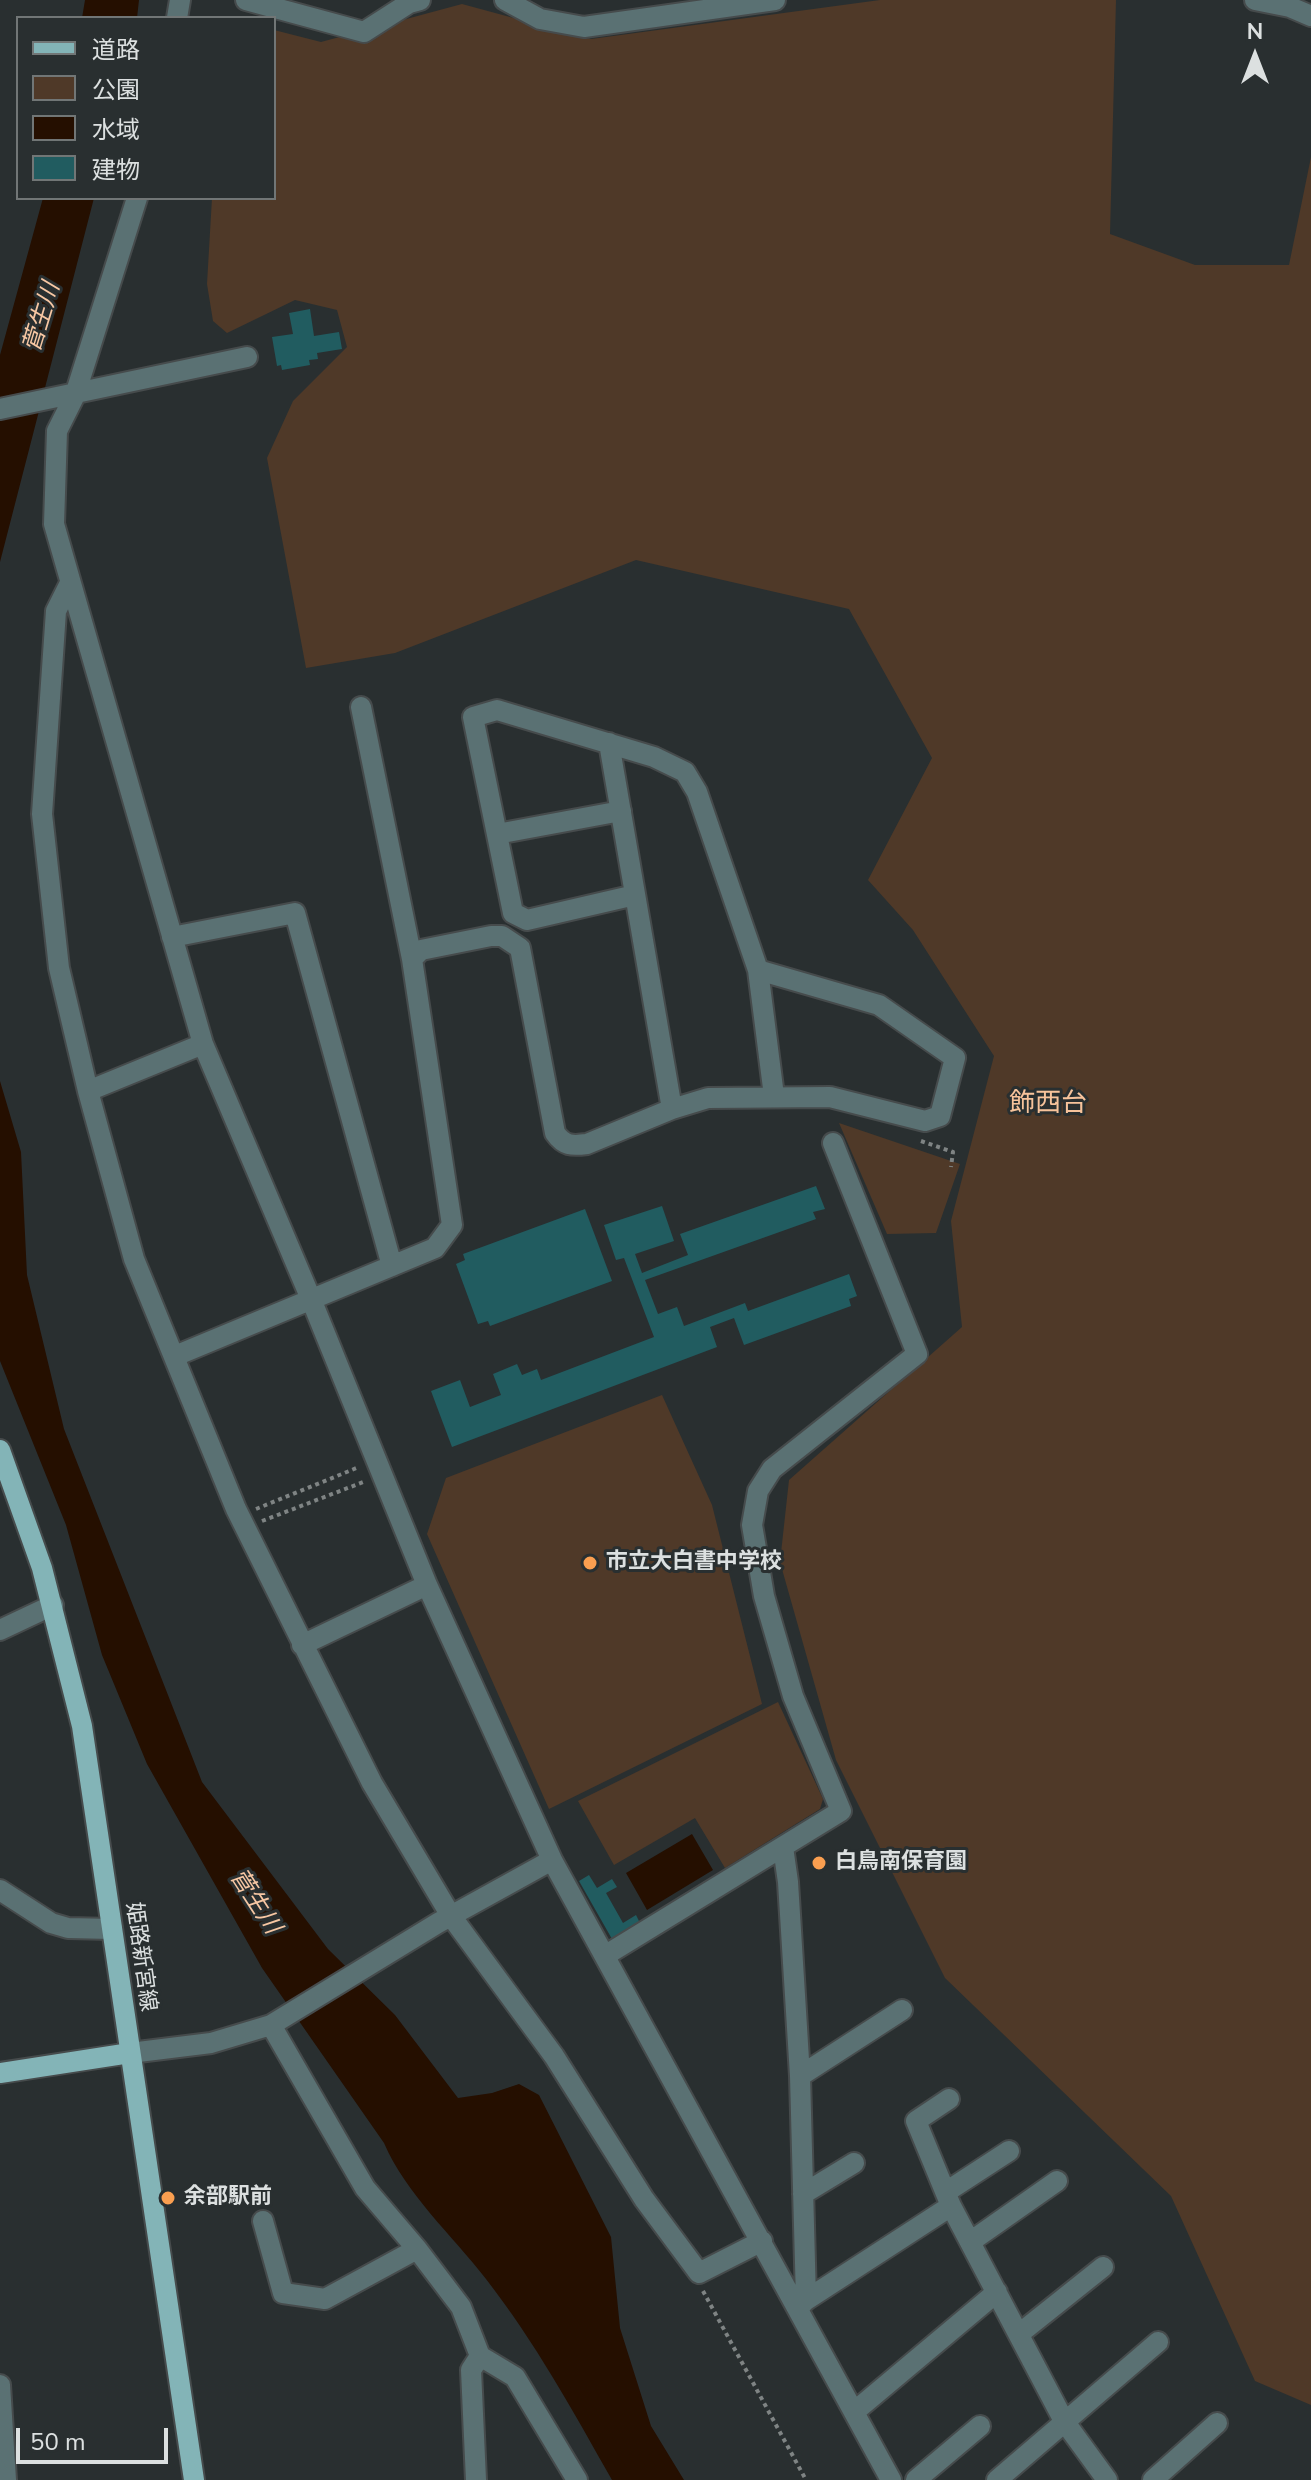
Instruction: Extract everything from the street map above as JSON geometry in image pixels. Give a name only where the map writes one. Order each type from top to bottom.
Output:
[{"type":"main road","name":"姫路新宮線","points":[[0,1450],[53,1605],[82,1726],[194,2480]]},
{"type":"main road","points":[[0,2073],[130,2053]]},
{"type":"street","points":[[246,0],[364,32],[409,3],[420,0]]},
{"type":"street","points":[[505,0],[540,19],[584,27],[775,0]]},
{"type":"street","points":[[1255,0],[1290,7],[1311,16]]},
{"type":"street","points":[[136,200],[66,396],[57,431],[54,524],[203,1044],[427,1585],[552,1860],[762,2241],[802,2304],[891,2480]]},
{"type":"street","points":[[0,409],[247,357]]},
{"type":"street","points":[[70,583],[56,611],[42,814],[59,968],[88,1091],[134,1259],[242,1522],[372,1783],[445,1919],[554,2056],[644,2199],[699,2273],[762,2241]]},
{"type":"street","points":[[175,1356],[435,1248],[452,1225],[412,959],[361,707]]},
{"type":"street","points":[[635,895],[527,920],[513,913],[473,717],[497,710],[654,757],[685,772],[697,792],[758,970],[774,1096]]},
{"type":"street","points":[[609,743],[672,1109]]},
{"type":"street","points":[[497,834],[621,811]]},
{"type":"street","points":[[172,937],[295,913],[392,1266]]},
{"type":"street","points":[[412,959],[421,950],[491,936],[502,936],[520,948],[555,1133],[561,1142],[573,1146],[587,1144],[672,1109],[708,1098],[830,1097],[925,1121],[940,1116],[955,1058],[879,1005],[758,970]]},
{"type":"street","points":[[88,1091],[203,1044]]},
{"type":"street","points":[[606,1955],[841,1811],[793,1696],[764,1596],[752,1525],[758,1491],[772,1469],[917,1354],[833,1143]]},
{"type":"street","points":[[302,1645],[427,1585]]},
{"type":"street","points":[[0,1630],[53,1605]]},
{"type":"street","points":[[783,1847],[800,2076],[802,2304]]},
{"type":"street","points":[[130,2053],[211,2043],[276,2022],[445,1919],[552,1860]]},
{"type":"street","points":[[0,1890],[51,1923],[68,1928],[112,1929]]},
{"type":"street","points":[[800,2076],[902,2010]]},
{"type":"street","points":[[276,2022],[365,2188],[461,2307],[480,2356],[515,2377],[577,2480]]},
{"type":"street","points":[[949,2099],[916,2121],[948,2199],[1064,2421],[1107,2480]]},
{"type":"street","points":[[802,2304],[1009,2151]]},
{"type":"street","points":[[803,2194],[854,2163]]},
{"type":"street","points":[[970,2242],[1057,2181]]},
{"type":"street","points":[[263,2221],[283,2293],[325,2299],[417,2249]]},
{"type":"street","points":[[1019,2334],[1103,2267]]},
{"type":"street","points":[[854,2412],[997,2292]]},
{"type":"street","points":[[997,2480],[1158,2342]]},
{"type":"street","points":[[476,2480],[471,2370],[480,2356]]},
{"type":"street","points":[[0,2385],[6,2480]]},
{"type":"street","points":[[1153,2480],[1217,2423]]},
{"type":"street","points":[[916,2480],[980,2426]]},
{"type":"path","points":[[242,1522],[379,1467]]},
{"type":"path","points":[[242,1522],[379,1467]]},
{"type":"path","points":[[699,2273],[704,2296],[806,2480]]},
{"type":"green space","points":[[880,0],[1116,0],[1110,234],[1195,265],[1289,265],[1311,157],[1311,2405],[1255,2381],[1171,2196],[945,1978],[836,1760],[780,1562],[789,1480],[962,1327],[951,1221],[994,1056],[913,930],[868,880],[932,758],[849,609],[636,560],[395,653],[306,668],[267,458],[293,401],[347,347],[337,310],[295,300],[227,333],[213,321],[207,284],[212,200],[276,200],[276,31],[321,42],[462,4],[591,39]]},
{"type":"green space","points":[[839,1123],[960,1164],[936,1233],[887,1234]]},
{"type":"green space","points":[[662,1395],[712,1505],[762,1704],[549,1809],[427,1534],[446,1478]]},
{"type":"green space","points":[[778,1702],[823,1799],[820,1809],[725,1868],[695,1818],[614,1865],[578,1801]]},
{"type":"water","points":[[85,0],[139,0],[137,16],[82,16]]},
{"type":"water","name":"菅生川","points":[[42,200],[93,200],[0,562],[0,355]]},
{"type":"water","name":"菅生川","points":[[0,1081],[21,1152],[27,1275],[64,1429],[202,1782],[328,1949],[395,2015],[458,2098],[492,2093],[519,2084],[539,2095],[611,2237],[620,2328],[651,2426],[684,2480],[612,2480],[521,2327],[486,2279],[404,2180],[384,2143],[262,1968],[147,1764],[102,1655],[66,1525],[0,1361]]},
{"type":"water","points":[[692,1834],[713,1870],[647,1910],[626,1873]]},
{"type":"building","points":[[310,309],[314,336],[339,332],[342,349],[317,353],[318,359],[309,360],[310,365],[282,370],[281,365],[277,366],[272,337],[293,334],[289,313]]},
{"type":"building","points":[[816,1186],[825,1209],[813,1212],[816,1219],[645,1280],[658,1314],[677,1307],[684,1326],[745,1303],[748,1311],[849,1274],[857,1296],[849,1299],[851,1306],[744,1345],[734,1318],[710,1327],[717,1347],[452,1447],[431,1391],[460,1380],[470,1407],[501,1395],[493,1374],[517,1364],[522,1375],[537,1369],[541,1380],[654,1337],[624,1258],[616,1260],[604,1225],[662,1206],[674,1241],[635,1254],[642,1273],[688,1255],[680,1234]]},
{"type":"building","points":[[585,1209],[612,1281],[490,1326],[488,1321],[478,1324],[456,1264],[465,1260],[463,1254]]},
{"type":"building","points":[[589,1875],[597,1888],[612,1879],[617,1887],[606,1893],[623,1923],[636,1915],[640,1923],[612,1939],[579,1881]]},
{"type":"place","name":"市立大白書中学校","points":[[590,1563]]},
{"type":"place","name":"白鳥南保育園","points":[[819,1863]]},
{"type":"place","name":"余部駅前","points":[[168,2198]]},
{"type":"district","name":"飾西台","points":[[1048,1105]]}]
